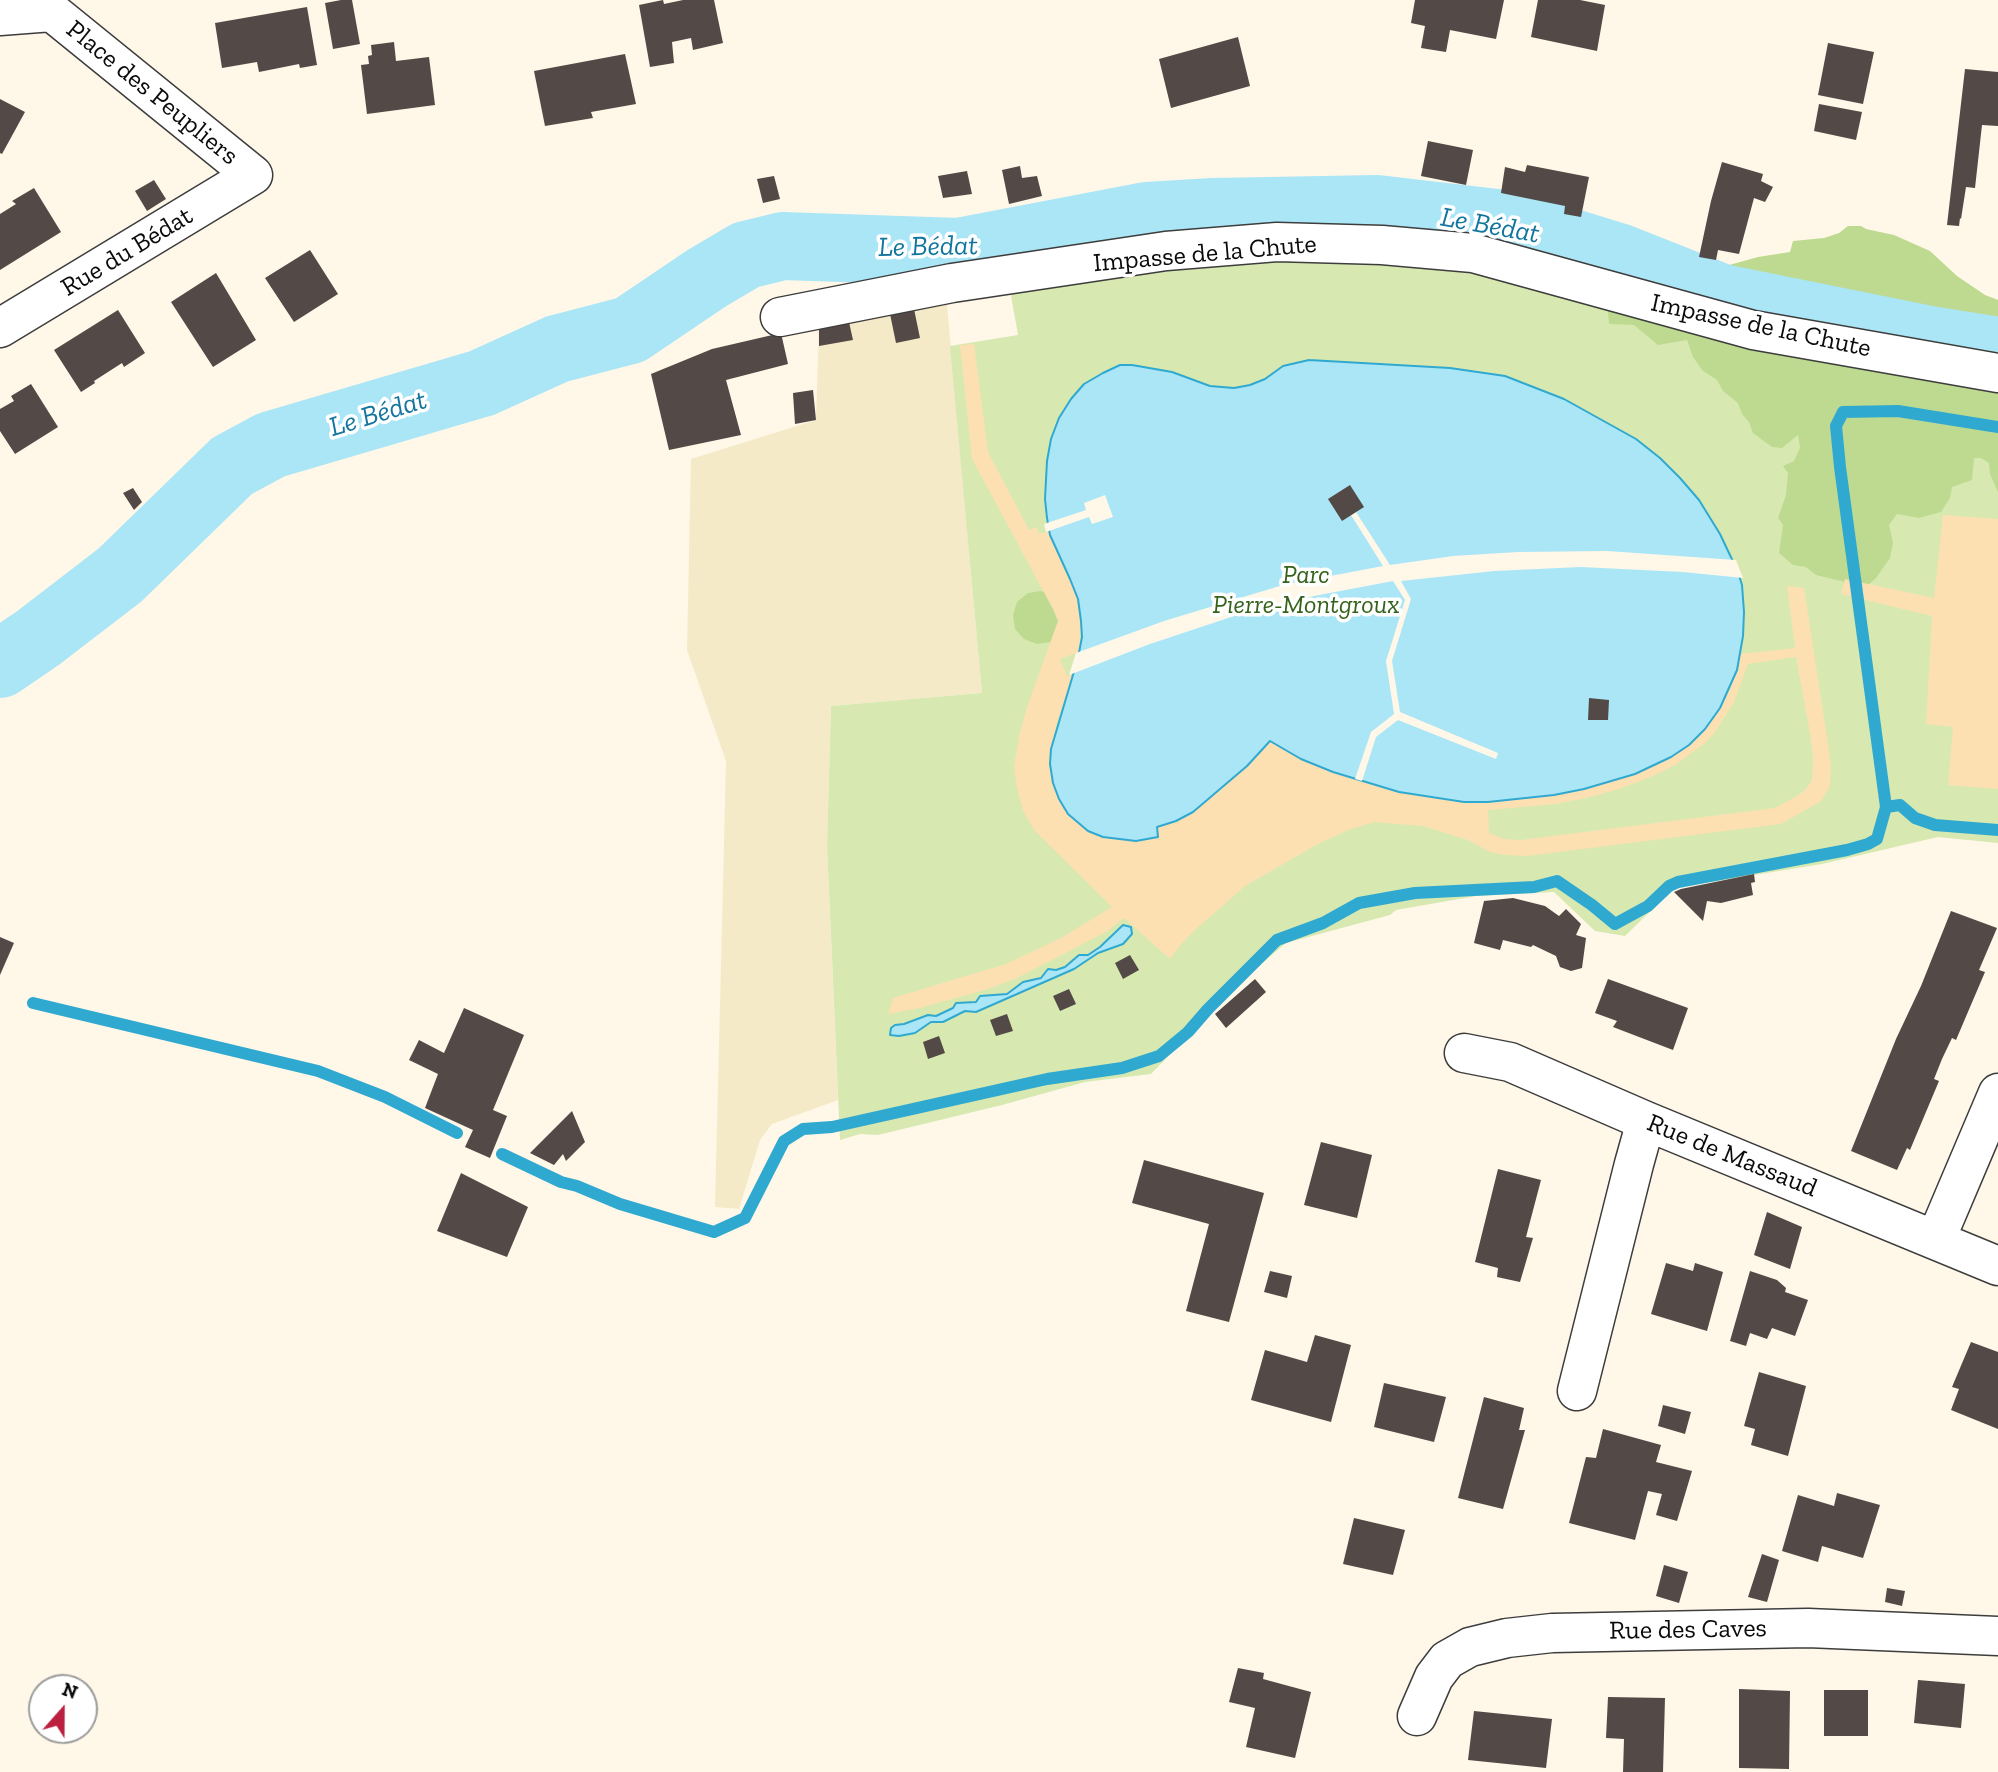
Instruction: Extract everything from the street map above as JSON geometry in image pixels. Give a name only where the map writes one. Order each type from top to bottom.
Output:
[{"type":"street","points":[[0,16],[50,6]]},
{"type":"street","name":"Place des Peupliers","points":[[50,6],[253,175]]},
{"type":"street","name":"Rue du Bédat","points":[[0,328],[253,175]]},
{"type":"street","name":"Impasse de la Chute","points":[[780,317],[952,283],[1166,251],[1277,242],[1382,245],[1473,253],[1752,330],[1998,373]]},
{"type":"street","name":"Rue de Massaud","points":[[1464,1053],[1510,1062],[1998,1266]]},
{"type":"street","points":[[1936,1239],[1996,1101]]},
{"type":"street","points":[[1577,1391],[1646,1121]]},
{"type":"street","name":"Rue des Caves","points":[[1417,1716],[1434,1677],[1447,1660],[1469,1647],[1507,1638],[1552,1633],[1808,1628],[1998,1636]]},
{"type":"shaded area","points":[[947,305],[982,693],[831,706],[827,846],[838,1100],[772,1124],[760,1140],[739,1209],[715,1207],[726,761],[687,650],[691,459],[816,420],[819,328]]},
{"type":"green space","points":[[1848,226],[1861,226],[1894,235],[1930,251],[1957,276],[1985,295],[1998,300],[1998,492],[1990,474],[1989,463],[1981,458],[1974,458],[1972,480],[1952,487],[1950,498],[1941,512],[1919,518],[1897,514],[1889,525],[1893,543],[1890,558],[1866,587],[1816,575],[1806,567],[1793,565],[1779,553],[1783,525],[1778,518],[1786,495],[1788,473],[1783,466],[1794,461],[1800,448],[1798,435],[1782,448],[1772,447],[1753,433],[1738,403],[1723,391],[1717,380],[1703,371],[1693,357],[1687,340],[1658,345],[1634,325],[1609,324],[1605,273],[1645,260],[1678,255],[1715,269],[1758,257],[1790,252],[1793,241],[1824,238],[1839,233]]},
{"type":"green space","name":"Parc Pierre-Montgroux","points":[[1210,261],[1334,261],[1470,269],[1646,322],[1998,394],[1998,843],[1938,837],[1822,864],[1674,888],[1625,936],[1595,931],[1554,892],[1476,896],[1396,910],[1390,915],[1286,943],[1240,982],[1151,1074],[1085,1082],[878,1135],[860,1134],[840,1140],[827,846],[831,706],[982,693],[950,346],[1018,335],[1010,290]]},
{"type":"green space","points":[[1041,591],[1054,595],[1061,633],[1051,642],[1037,644],[1024,639],[1015,629],[1013,615],[1017,602],[1028,593]]},
{"type":"sand","points":[[974,344],[988,452],[1029,530],[1036,527],[1039,534],[1049,531],[1078,599],[1081,621],[1079,652],[1060,659],[1067,676],[1073,675],[1056,725],[1050,764],[1053,784],[1059,799],[1118,839],[1136,841],[1158,837],[1156,827],[1176,821],[1258,754],[1270,741],[1301,759],[1355,779],[1399,792],[1464,802],[1554,795],[1635,774],[1689,745],[1714,718],[1731,688],[1740,654],[1795,648],[1787,586],[1804,588],[1831,764],[1830,786],[1821,801],[1781,824],[1527,856],[1490,852],[1468,840],[1423,826],[1374,822],[1348,830],[1316,845],[1245,886],[1195,930],[1170,959],[1124,918],[1106,932],[1017,978],[920,1008],[888,1014],[893,998],[1006,964],[1061,938],[1112,907],[1035,831],[1024,813],[1017,789],[1014,767],[1019,736],[1058,621],[972,459],[960,345]],"holes":[[[1796,657],[1811,739],[1812,780],[1797,796],[1775,808],[1521,840],[1504,839],[1489,833],[1488,810],[1556,804],[1586,798],[1619,789],[1675,765],[1705,743],[1715,732],[1734,702],[1748,664]]]},
{"type":"sand","points":[[1943,515],[1998,519],[1998,789],[1948,785],[1953,727],[1926,724],[1932,616],[1841,594],[1845,579],[1934,598]]},
{"type":"water","points":[[1309,360],[1450,368],[1505,376],[1564,399],[1636,439],[1660,458],[1699,500],[1720,534],[1742,585],[1743,636],[1737,670],[1720,708],[1705,729],[1689,745],[1671,757],[1635,774],[1554,795],[1488,802],[1464,802],[1399,792],[1333,772],[1301,759],[1270,741],[1247,766],[1193,812],[1157,827],[1158,837],[1136,841],[1103,837],[1088,831],[1068,814],[1053,783],[1051,749],[1082,637],[1078,599],[1050,535],[1045,499],[1047,461],[1059,418],[1084,384],[1120,365],[1172,372],[1210,386],[1234,388],[1265,379],[1283,366]]},
{"type":"water","points":[[1123,925],[1131,927],[1132,934],[1123,944],[1098,953],[1074,969],[976,1012],[965,1011],[943,1022],[931,1022],[915,1033],[890,1035],[891,1028],[895,1025],[928,1015],[936,1016],[953,1008],[956,1003],[976,1002],[980,996],[1007,994],[1023,982],[1041,978],[1048,969],[1065,967],[1079,955],[1088,955],[1100,947]]},
{"type":"pier","points":[[1105,495],[1113,517],[1092,524],[1089,517],[1046,532],[1044,524],[1086,510],[1084,503]]},
{"type":"pier","points":[[1356,512],[1390,565],[1453,556],[1607,551],[1736,560],[1743,578],[1581,567],[1494,571],[1401,581],[1411,599],[1392,661],[1400,712],[1498,753],[1496,759],[1398,720],[1376,737],[1362,781],[1355,779],[1371,732],[1394,714],[1386,661],[1405,600],[1393,581],[1314,596],[1234,616],[1069,675],[1076,653],[1164,621],[1283,585],[1383,566],[1351,515]]},
{"type":"building","points":[[352,0],[360,44],[333,49],[325,3]]},
{"type":"building","points":[[663,0],[664,4],[683,0],[714,0],[723,43],[693,50],[691,38],[672,42],[674,63],[650,67],[639,5]]},
{"type":"building","points":[[1415,0],[1504,0],[1496,39],[1450,30],[1446,52],[1421,48],[1425,26],[1411,23]]},
{"type":"building","points":[[1538,0],[1580,0],[1605,5],[1597,51],[1531,37]]},
{"type":"building","points":[[307,7],[317,65],[300,68],[299,64],[259,72],[257,62],[222,68],[215,23]]},
{"type":"building","points":[[1238,37],[1250,86],[1171,108],[1159,59]]},
{"type":"building","points":[[394,42],[396,61],[429,57],[435,105],[367,114],[361,65],[369,64],[371,45]]},
{"type":"building","points":[[1828,43],[1874,52],[1863,104],[1818,95]]},
{"type":"building","points":[[625,54],[636,104],[591,112],[593,118],[545,126],[534,71]]},
{"type":"building","points":[[1965,69],[1998,72],[1998,126],[1982,125],[1975,188],[1966,187],[1959,226],[1947,225]]},
{"type":"building","points":[[0,99],[25,112],[2,154],[0,153]]},
{"type":"building","points":[[1819,104],[1862,112],[1856,140],[1814,131]]},
{"type":"building","points":[[1428,141],[1473,150],[1466,185],[1421,176]]},
{"type":"building","points":[[1722,162],[1763,174],[1761,181],[1773,187],[1765,202],[1754,198],[1739,254],[1718,250],[1716,260],[1699,257]]},
{"type":"building","points":[[1527,165],[1589,177],[1581,217],[1564,214],[1565,206],[1501,193],[1505,167],[1525,172]]},
{"type":"building","points":[[1020,166],[1022,178],[1037,176],[1042,196],[1009,204],[1002,170]]},
{"type":"building","points":[[967,171],[972,194],[943,198],[938,176]]},
{"type":"building","points":[[774,176],[780,199],[763,203],[757,179]]},
{"type":"building","points":[[154,180],[166,199],[147,211],[135,191]]},
{"type":"building","points":[[34,188],[61,232],[0,270],[0,214],[16,204],[12,201]]},
{"type":"building","points":[[310,250],[338,294],[294,322],[265,278]]},
{"type":"building","points":[[216,273],[256,340],[213,367],[171,302]]},
{"type":"building","points":[[914,309],[920,338],[896,343],[890,314]]},
{"type":"building","points":[[118,310],[145,353],[124,367],[122,363],[81,392],[54,350]]},
{"type":"building","points":[[849,322],[853,340],[819,346],[819,328]]},
{"type":"building","points":[[781,333],[788,364],[726,380],[741,435],[669,450],[651,374],[712,349]]},
{"type":"building","points":[[31,384],[58,427],[15,454],[0,431],[0,409],[14,401],[11,396]]},
{"type":"building","points":[[813,390],[816,420],[795,424],[793,393]]},
{"type":"building","points":[[1350,485],[1364,507],[1342,521],[1328,499]]},
{"type":"building","points":[[133,488],[142,502],[134,510],[123,493]]},
{"type":"building","points":[[1589,698],[1609,700],[1608,720],[1588,720]]},
{"type":"building","points":[[1754,874],[1755,882],[1751,883],[1753,895],[1721,903],[1707,901],[1703,921],[1674,892],[1681,889]]},
{"type":"building","points":[[1513,898],[1545,906],[1559,916],[1566,909],[1581,924],[1576,935],[1586,938],[1582,968],[1571,971],[1560,967],[1556,956],[1533,945],[1531,947],[1503,940],[1500,950],[1474,943],[1484,901]]},
{"type":"building","points":[[1951,911],[1997,928],[1979,970],[1985,972],[1956,1040],[1952,1038],[1942,1059],[1934,1079],[1939,1081],[1910,1150],[1907,1148],[1897,1170],[1851,1151]]},
{"type":"building","points":[[0,937],[14,943],[0,975]]},
{"type":"building","points":[[1130,955],[1139,970],[1123,979],[1115,963]]},
{"type":"building","points":[[1255,979],[1266,992],[1226,1028],[1215,1014]]},
{"type":"building","points":[[1608,979],[1688,1008],[1673,1050],[1613,1027],[1617,1021],[1595,1013]]},
{"type":"building","points":[[1069,989],[1076,1004],[1060,1011],[1053,996]]},
{"type":"building","points":[[464,1008],[524,1035],[493,1110],[507,1116],[490,1158],[465,1147],[473,1130],[425,1108],[438,1074],[409,1060],[419,1040],[444,1053]]},
{"type":"building","points":[[1007,1014],[1013,1031],[996,1036],[990,1020]]},
{"type":"building","points":[[939,1036],[945,1053],[928,1059],[923,1042]]},
{"type":"building","points":[[572,1111],[585,1142],[566,1161],[563,1154],[554,1165],[530,1153]]},
{"type":"building","points":[[1321,1142],[1372,1155],[1357,1218],[1304,1205]]},
{"type":"building","points":[[1144,1160],[1264,1193],[1229,1322],[1186,1311],[1209,1224],[1132,1203]]},
{"type":"building","points":[[1498,1169],[1541,1180],[1526,1237],[1533,1238],[1520,1282],[1497,1277],[1498,1268],[1475,1262]]},
{"type":"building","points":[[461,1173],[528,1207],[507,1257],[437,1231]]},
{"type":"building","points":[[1767,1212],[1802,1227],[1790,1269],[1754,1255]]},
{"type":"building","points":[[1666,1263],[1693,1271],[1695,1263],[1723,1272],[1707,1331],[1651,1314]]},
{"type":"building","points":[[1270,1271],[1292,1276],[1287,1298],[1264,1292]]},
{"type":"building","points":[[1750,1271],[1777,1280],[1786,1288],[1785,1292],[1808,1300],[1795,1336],[1772,1328],[1767,1339],[1750,1333],[1746,1346],[1730,1341]]},
{"type":"building","points":[[1315,1335],[1351,1345],[1331,1422],[1251,1400],[1265,1350],[1307,1362]]},
{"type":"building","points":[[1971,1342],[1998,1352],[1998,1429],[1951,1410],[1959,1389],[1952,1387]]},
{"type":"building","points":[[1759,1372],[1806,1386],[1788,1456],[1751,1445],[1755,1429],[1744,1426]]},
{"type":"building","points":[[1384,1383],[1446,1397],[1434,1442],[1374,1427]]},
{"type":"building","points":[[1484,1397],[1524,1408],[1519,1430],[1525,1430],[1503,1509],[1458,1498]]},
{"type":"building","points":[[1663,1405],[1691,1412],[1685,1434],[1658,1426]]},
{"type":"building","points":[[1603,1429],[1661,1445],[1656,1462],[1692,1471],[1677,1521],[1656,1515],[1662,1494],[1648,1491],[1635,1540],[1569,1523],[1586,1457],[1596,1458]]},
{"type":"building","points":[[1837,1493],[1880,1505],[1863,1558],[1822,1546],[1818,1562],[1782,1551],[1798,1495],[1834,1506]]},
{"type":"building","points":[[1354,1518],[1405,1530],[1393,1575],[1343,1564]]},
{"type":"building","points":[[1762,1554],[1779,1560],[1767,1602],[1748,1597]]},
{"type":"building","points":[[1664,1565],[1688,1572],[1679,1603],[1656,1596]]},
{"type":"building","points":[[1887,1588],[1905,1591],[1902,1606],[1885,1602]]},
{"type":"building","points":[[1238,1668],[1264,1673],[1263,1679],[1311,1692],[1295,1758],[1246,1747],[1255,1708],[1229,1702]]},
{"type":"building","points":[[1918,1680],[1965,1684],[1961,1728],[1914,1723]]},
{"type":"building","points":[[1739,1689],[1790,1691],[1789,1769],[1739,1768]]},
{"type":"building","points":[[1824,1690],[1868,1690],[1868,1736],[1824,1736]]},
{"type":"building","points":[[1608,1697],[1665,1698],[1663,1772],[1623,1772],[1624,1739],[1606,1738]]},
{"type":"building","points":[[1474,1711],[1552,1719],[1546,1768],[1468,1760]]},
{"type":"waterway","name":"Le Bédat","points":[[0,664],[120,575],[232,466],[271,445],[482,383],[557,349],[630,330],[746,255],[783,246],[959,252],[1147,216],[1377,209],[1514,225],[1621,258],[1722,298],[1998,351]]},
{"type":"waterway","points":[[1886,807],[1836,426],[1843,412],[1898,411],[1998,427]]},
{"type":"waterway","points":[[502,1154],[561,1182],[620,1204],[714,1232],[745,1218],[784,1141],[803,1129],[832,1127],[1047,1079],[1122,1068],[1159,1056],[1188,1032],[1277,940],[1323,923],[1359,903],[1415,893],[1534,887],[1557,881],[1615,924],[1648,906],[1669,886],[1678,882],[1868,844],[1877,839],[1886,807],[1900,805],[1915,818],[1935,825],[1998,830]]},
{"type":"waterway","points":[[33,1003],[318,1071],[385,1097],[457,1133]]}]
